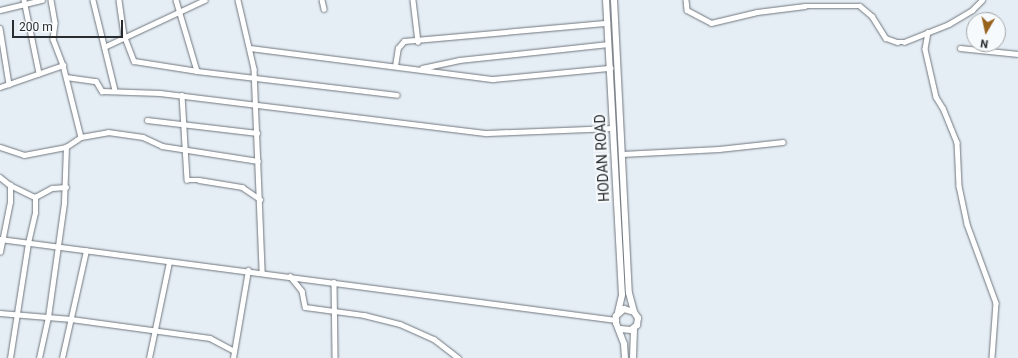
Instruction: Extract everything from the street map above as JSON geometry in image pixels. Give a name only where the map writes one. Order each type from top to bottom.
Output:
[{"type":"main road","name":"HODAN ROAD","points":[[606,0],[622,295],[616,320]]},
{"type":"main road","name":"HODAN ROAD","points":[[614,0],[629,293],[638,322],[634,328],[633,358]]},
{"type":"main road","points":[[618,313],[627,309],[634,312]]},
{"type":"main road","points":[[616,320],[620,329],[625,358]]},
{"type":"main road","points":[[620,329],[627,331],[634,328]]},
{"type":"street","points":[[0,10],[24,2],[42,0]]},
{"type":"street","points":[[51,0],[54,23],[53,39],[66,76],[81,137]]},
{"type":"street","points":[[93,0],[115,90]]},
{"type":"street","points":[[119,0],[125,37],[134,61],[197,71],[397,95]]},
{"type":"street","points":[[176,0],[197,71]]},
{"type":"street","points":[[104,47],[205,0]]},
{"type":"street","points":[[238,0],[250,48],[255,77],[262,272]]},
{"type":"street","points":[[322,0],[324,9]]},
{"type":"street","points":[[413,0],[418,42]]},
{"type":"street","points":[[686,0],[687,10],[711,23],[757,12],[805,6],[860,6],[872,16],[886,38],[897,42],[904,42],[963,16],[982,0]]},
{"type":"street","points":[[24,2],[39,73]]},
{"type":"street","points":[[395,66],[398,48],[404,41],[418,42],[607,23]]},
{"type":"street","points":[[0,28],[9,84]]},
{"type":"street","points":[[928,32],[925,49],[936,97],[944,108],[956,142],[959,186],[967,224],[996,304],[992,358]]},
{"type":"street","points":[[419,69],[459,60],[608,44]]},
{"type":"street","points":[[250,48],[493,78],[610,68]]},
{"type":"street","points":[[960,48],[1018,54]]},
{"type":"street","points":[[0,87],[62,65]]},
{"type":"street","points":[[66,76],[96,82],[102,90],[182,95],[487,133],[613,128]]},
{"type":"street","points":[[182,95],[188,181],[199,180],[242,187],[260,199]]},
{"type":"street","points":[[147,120],[184,123],[257,133]]},
{"type":"street","points":[[0,147],[24,155],[66,147],[81,137],[108,132],[136,135],[158,146],[258,161]]},
{"type":"street","points":[[622,154],[719,149],[783,142]]},
{"type":"street","points":[[39,358],[48,317],[56,247],[66,187],[66,147]]},
{"type":"street","points":[[0,177],[10,186],[35,197]]},
{"type":"street","points":[[0,252],[1,239],[10,202],[10,186]]},
{"type":"street","points":[[35,197],[52,188],[66,187]]},
{"type":"street","points":[[10,358],[28,243],[35,213],[35,197]]},
{"type":"street","points":[[1,239],[169,262],[248,270],[616,320]]},
{"type":"street","points":[[62,358],[86,251]]},
{"type":"street","points":[[149,358],[169,262]]},
{"type":"street","points":[[233,358],[248,270]]},
{"type":"street","points":[[290,276],[302,291],[305,307],[364,315],[400,324],[434,339],[458,358]]},
{"type":"street","points":[[334,282],[335,358]]},
{"type":"street","points":[[0,313],[71,319],[210,338],[234,351]]}]
